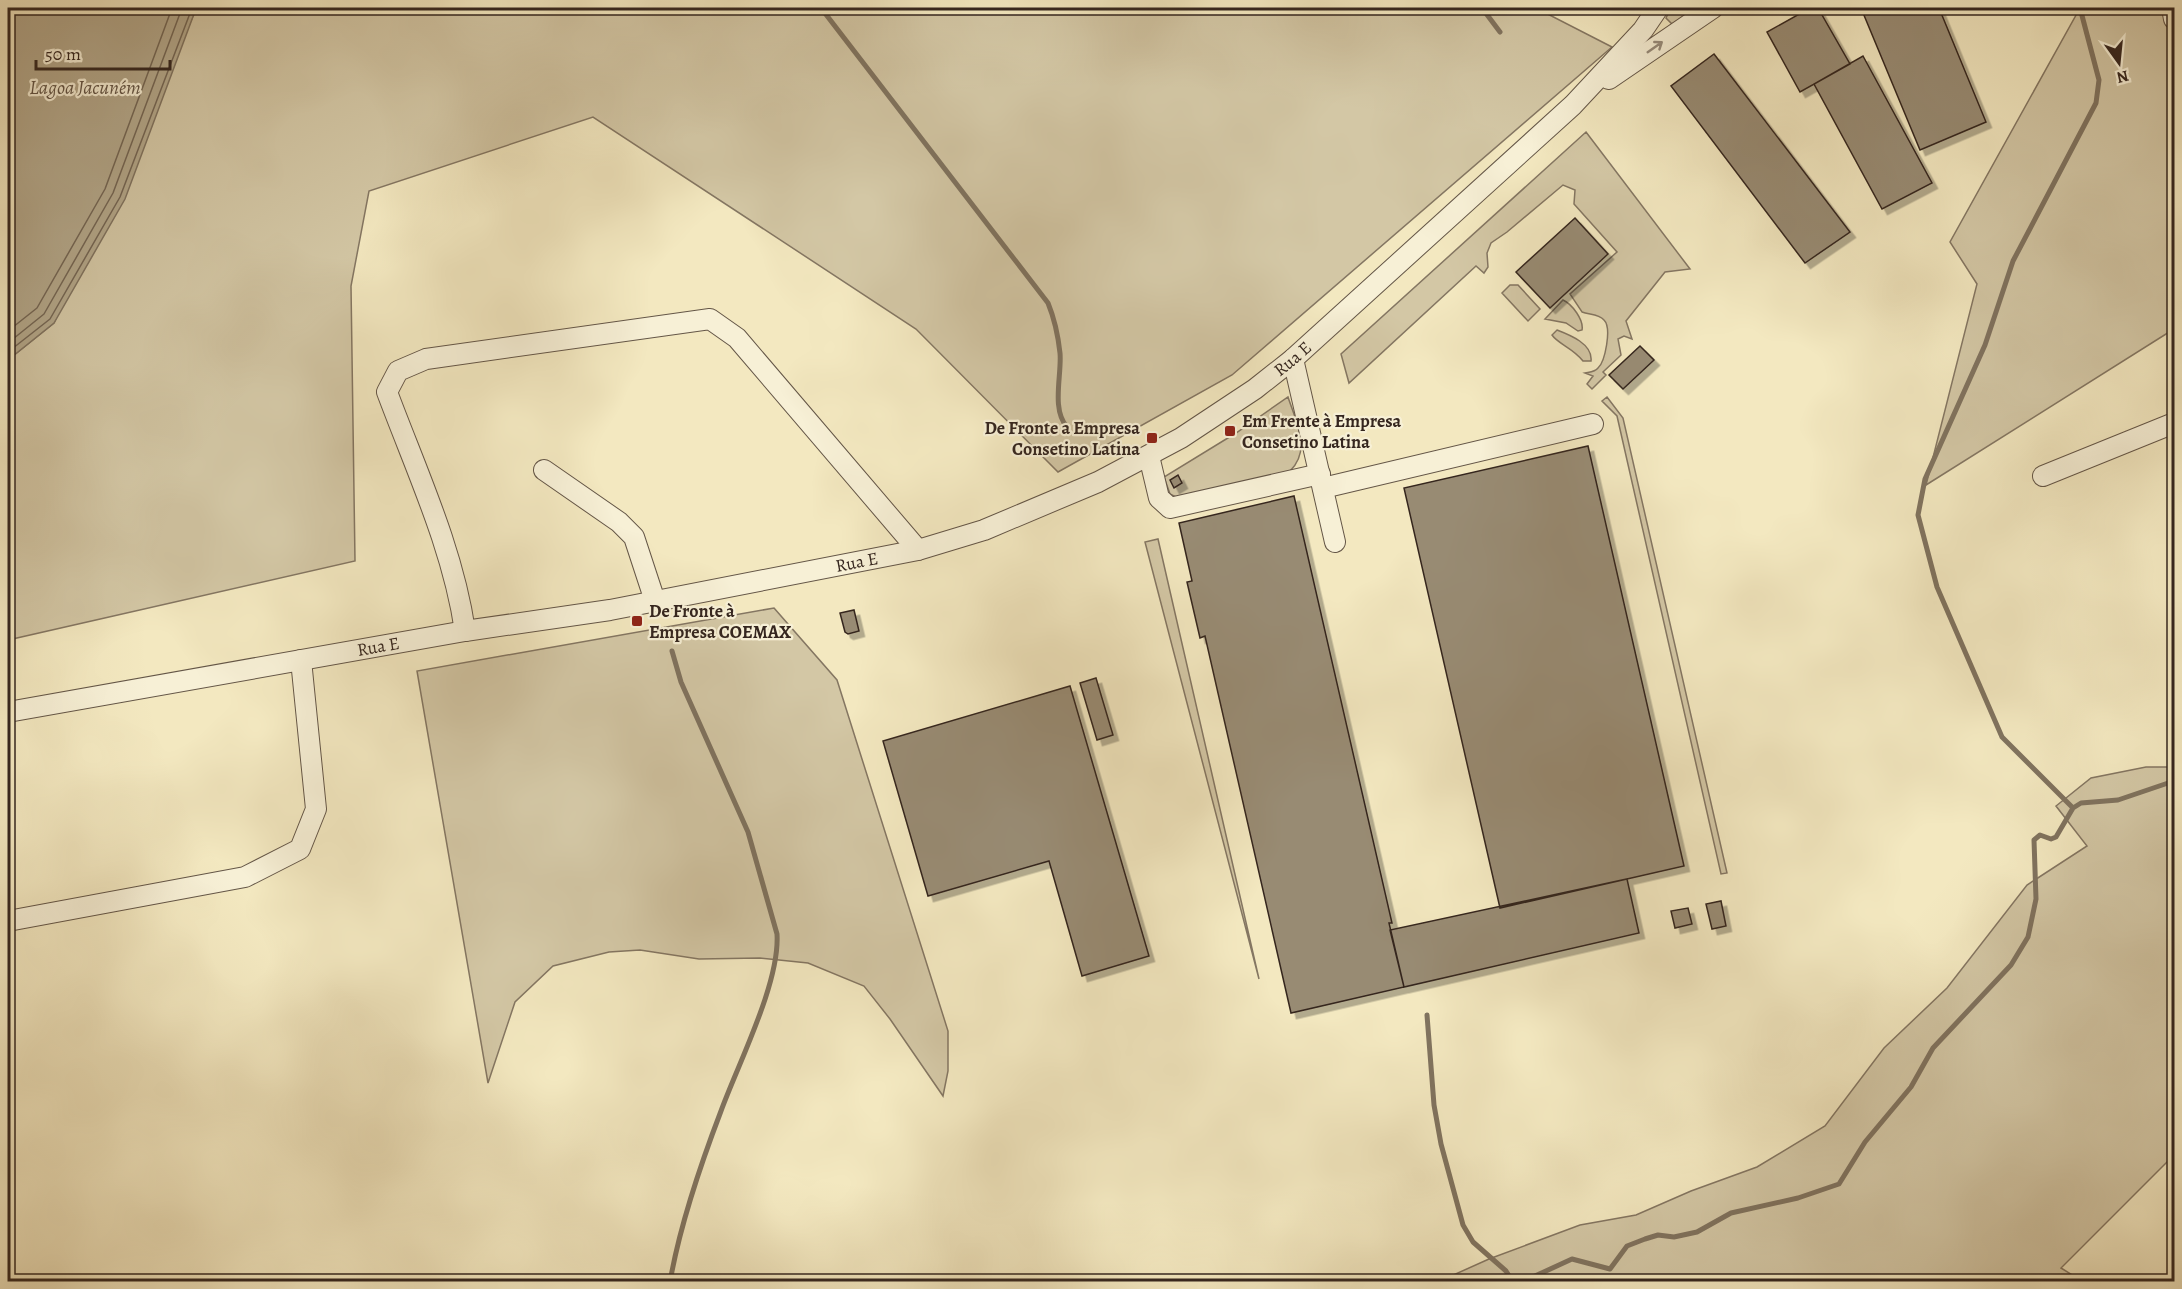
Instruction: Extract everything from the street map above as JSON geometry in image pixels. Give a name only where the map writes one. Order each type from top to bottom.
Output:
[{"type":"street","name":"Rua E","points":[[8,712],[465,631],[656,601],[918,550],[984,530],[1053,503],[1149,456],[1219,414],[1293,359],[1573,105],[1643,30],[1658,8]]},
{"type":"street","name":"Rua E","points":[[1573,105],[1713,8]]},
{"type":"street","points":[[2172,8],[2175,19]]},
{"type":"street","points":[[465,631],[461,605],[442,536],[387,392],[398,371],[426,359],[710,319],[737,338],[918,550]]},
{"type":"street","points":[[1293,359],[1335,542]]},
{"type":"street","points":[[2043,476],[2175,423]]},
{"type":"street","points":[[1149,456],[1159,498],[1170,508],[1321,481],[1593,424]]},
{"type":"street","points":[[544,470],[619,522],[634,537],[656,601]]},
{"type":"street","points":[[8,921],[245,877],[300,849],[316,809],[301,660]]},
{"type":"shaded area","points":[[200,8],[609,8],[633,13],[639,8],[1536,8],[1612,47],[1232,375],[1058,472],[916,329],[593,117],[369,191],[351,286],[355,561],[8,640],[8,360],[54,323],[194,14]]},
{"type":"shaded area","points":[[1671,8],[1698,8],[1672,24],[1666,18]]},
{"type":"shaded area","points":[[2080,8],[2173,8],[2174,329],[1926,485],[1977,284],[1950,242]]},
{"type":"shaded area","points":[[1586,132],[1690,269],[1665,272],[1626,321],[1632,339],[1624,336],[1618,339],[1621,355],[1603,372],[1606,375],[1592,389],[1587,384],[1593,376],[1585,373],[1597,369],[1603,359],[1607,345],[1606,324],[1599,316],[1582,312],[1570,294],[1617,252],[1574,204],[1575,190],[1563,185],[1491,243],[1487,253],[1488,267],[1484,273],[1476,266],[1349,383],[1341,354]]},
{"type":"shaded area","points":[[1510,285],[1518,285],[1540,309],[1528,321],[1502,293]]},
{"type":"shaded area","points":[[1563,300],[1577,313],[1582,330],[1578,331],[1566,323],[1545,319]]},
{"type":"shaded area","points":[[1557,330],[1585,345],[1591,355],[1591,361],[1583,361],[1555,338],[1552,335]]},
{"type":"shaded area","points":[[1288,397],[1298,426],[1301,445],[1297,463],[1290,471],[1178,498],[1170,494],[1164,477],[1236,433]]},
{"type":"shaded area","points":[[1607,397],[1623,418],[1727,873],[1721,874],[1617,416],[1602,401]]},
{"type":"shaded area","points":[[1158,539],[1259,979],[1145,542]]},
{"type":"shaded area","points":[[774,608],[837,680],[948,1031],[948,1071],[943,1096],[890,1019],[864,986],[808,963],[760,958],[699,959],[640,950],[609,952],[553,966],[515,1002],[488,1083],[417,671]]},
{"type":"shaded area","points":[[2146,767],[2174,767],[2174,1155],[2061,1268],[2082,1281],[1440,1281],[1489,1259],[1580,1225],[1636,1215],[1691,1191],[1757,1167],[1825,1126],[1884,1048],[1947,988],[2027,885],[2087,846],[2056,806],[2091,778]]},
{"type":"water","name":"Lagoa Jacuném","points":[[8,8],[200,8],[194,14],[125,199],[54,323],[8,360]]},
{"type":"building","points":[[1810,8],[1818,8],[1850,64],[1800,92],[1767,32]]},
{"type":"building","points":[[1861,8],[1939,8],[1986,122],[1920,150]]},
{"type":"building","points":[[1714,54],[1850,232],[1805,263],[1671,86]]},
{"type":"building","points":[[1863,56],[1932,183],[1882,209],[1814,84]]},
{"type":"building","points":[[1575,218],[1608,254],[1550,308],[1516,272]]},
{"type":"building","points":[[1640,346],[1654,360],[1623,389],[1609,375]]},
{"type":"building","points":[[1588,446],[1684,866],[1500,908],[1404,488]]},
{"type":"building","points":[[1178,475],[1182,483],[1174,488],[1170,480]]},
{"type":"building","points":[[1294,496],[1392,923],[1389,923],[1404,987],[1291,1013],[1205,636],[1200,638],[1187,582],[1192,581],[1179,523]]},
{"type":"building","points":[[854,610],[859,631],[848,634],[845,632],[840,613]]},
{"type":"building","points":[[1096,678],[1113,735],[1097,740],[1080,683]]},
{"type":"building","points":[[1070,686],[1149,956],[1082,976],[1049,861],[928,896],[883,741]]},
{"type":"building","points":[[1627,879],[1639,933],[1404,987],[1390,930]]},
{"type":"building","points":[[1721,901],[1726,926],[1712,929],[1706,904]]},
{"type":"building","points":[[1688,908],[1692,924],[1675,928],[1671,911]]},
{"type":"waterway","points":[[821,8],[1048,303],[1053,315],[1060,353],[1059,411],[1067,427]]},
{"type":"waterway","points":[[1482,8],[1500,32]]},
{"type":"waterway","points":[[2073,808],[2002,737],[1937,587],[1918,515],[1925,479],[1985,345],[2013,261],[2096,103],[2099,80],[2080,8]]},
{"type":"waterway","points":[[670,1282],[679,1239],[698,1174],[765,999],[772,976],[777,934],[748,832],[681,682],[672,651]]},
{"type":"waterway","points":[[1522,1282],[1572,1259],[1610,1269],[1627,1246],[1645,1239],[1658,1235],[1674,1237],[1697,1232],[1731,1213],[1798,1198],[1839,1184],[1865,1142],[1911,1087],[1933,1048],[2011,965],[2028,937],[2036,899],[2034,840],[2040,835],[2051,839],[2056,837],[2073,808],[2081,803],[2118,800],[2174,781]]},
{"type":"waterway","points":[[1427,1015],[1434,1105],[1441,1144],[1463,1225],[1473,1242],[1506,1271],[1513,1282]]},
{"type":"place","name":"Em Frente à Empresa Consetino Latina","points":[[1230,431]]},
{"type":"place","name":"De Fronte a Empresa Consetino Latina","points":[[1152,438]]},
{"type":"place","name":"De Fronte à Empresa COEMAX","points":[[637,621]]}]
